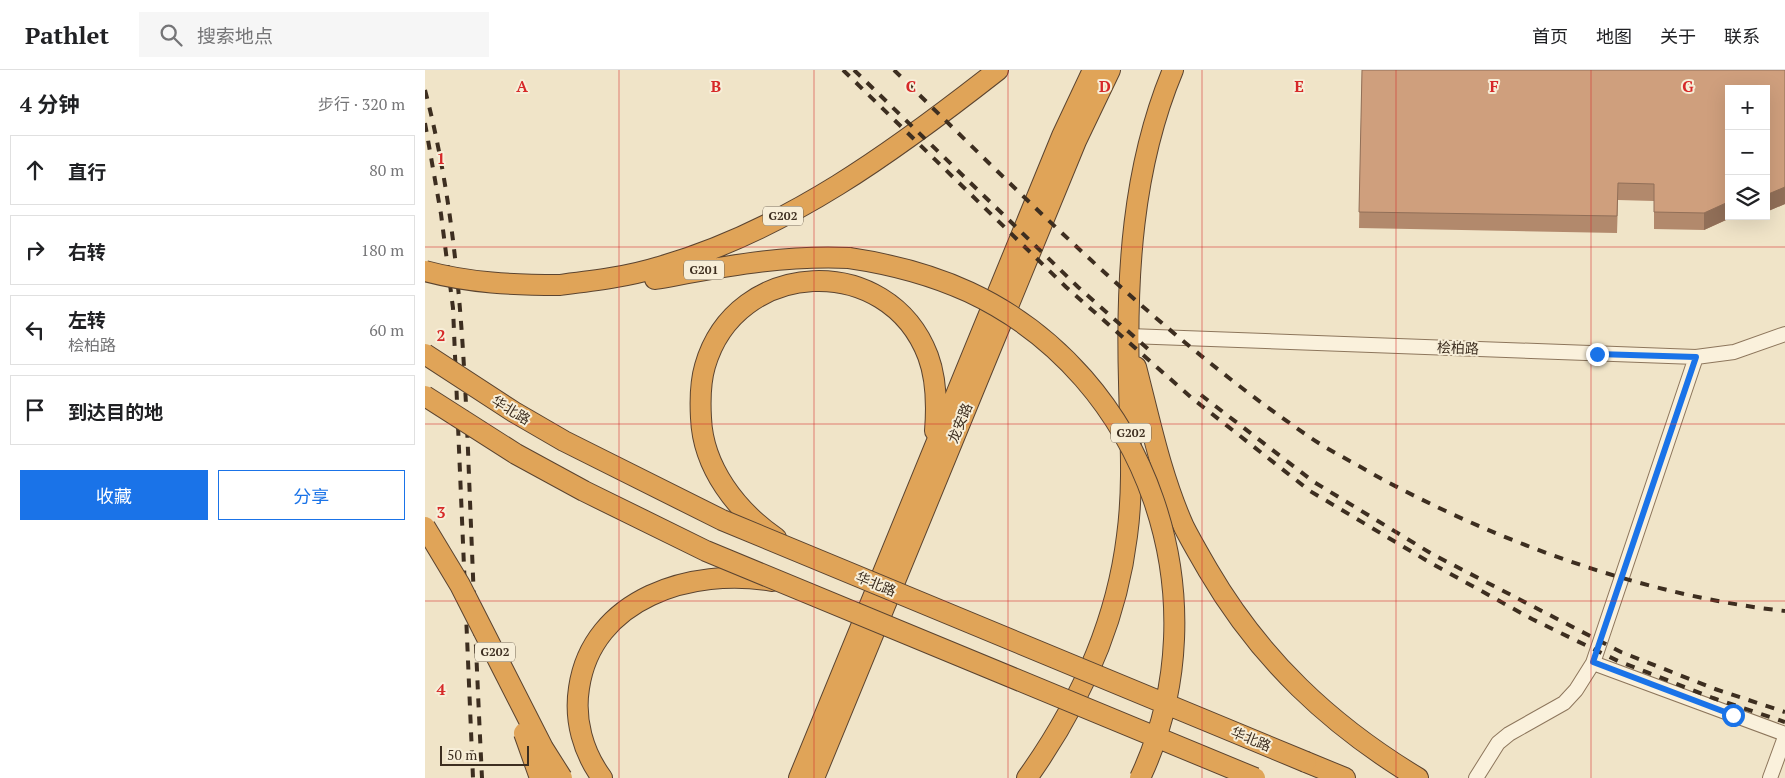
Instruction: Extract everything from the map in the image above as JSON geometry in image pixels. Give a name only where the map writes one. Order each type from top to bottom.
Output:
[{"type":"highway","name":"G202","points":[[559,285],[610,278],[659,267],[718,246],[774,220],[828,191],[879,159],[998,70]]},
{"type":"highway","name":"龙安路","points":[[799,778],[1062,136],[1093,70]]},
{"type":"highway","name":"龙安路","points":[[814,778],[1076,141],[1110,70]]},
{"type":"highway","name":"G202","points":[[1027,778],[1046,751],[1083,689],[1097,655],[1120,575],[1127,538],[1133,463],[1129,336],[1134,228],[1140,179],[1151,134],[1173,70]]},
{"type":"highway","name":"G201","points":[[425,271],[466,280],[515,285],[559,285],[630,282],[781,258],[849,258],[913,271],[953,285],[999,308],[1052,347],[1100,399],[1117,425],[1146,479],[1167,541],[1175,598],[1174,666],[1161,727],[1140,778]]},
{"type":"highway","points":[[795,550],[756,524],[738,504],[713,466],[705,446],[701,424],[701,386],[705,365],[713,347],[737,313],[753,300],[775,288],[799,282],[842,282],[867,289],[889,301],[904,315],[922,342],[935,383],[937,408],[935,433],[929,460]]},
{"type":"highway","points":[[1129,336],[1156,447],[1170,492],[1185,528],[1223,595],[1278,666],[1311,699],[1343,728],[1418,778]]},
{"type":"highway","name":"华北路","points":[[425,354],[514,412],[564,441],[704,511],[1345,778]]},
{"type":"highway","points":[[425,396],[516,454],[584,491],[706,551],[1255,778]]},
{"type":"highway","name":"G202","points":[[425,527],[465,592],[543,748],[562,778]]},
{"type":"highway","points":[[425,534],[524,732],[540,778]]},
{"type":"highway","points":[[602,778],[593,767],[580,733],[577,696],[587,659],[596,641],[609,624],[623,610],[641,599],[679,585],[700,580],[745,578],[787,584]]},
{"type":"highway","points":[[788,778],[814,740]]},
{"type":"street","name":"桧柏路","points":[[1129,336],[1696,357],[1734,352],[1785,334]]},
{"type":"street","points":[[1476,778],[1498,743],[1509,734],[1564,703],[1576,690],[1593,662],[1696,357]]},
{"type":"street","points":[[1593,662],[1785,736],[1770,778]]},
{"type":"building","points":[[1362,70],[1785,70],[1785,187],[1770,193],[1770,85],[1725,85],[1725,203],[1704,213],[1654,212],[1654,184],[1618,183],[1617,216],[1359,212]]},
{"type":"railway","points":[[843,70],[1066,287],[1193,399],[1310,491],[1429,562],[1532,619],[1618,661],[1713,698],[1785,722]]},
{"type":"railway","points":[[854,70],[1078,287],[1148,349]]},
{"type":"railway","points":[[894,70],[1044,216],[1146,310],[1254,397],[1311,438],[1418,498],[1519,543],[1625,579],[1679,593],[1732,604],[1785,611]]},
{"type":"railway","points":[[425,90],[445,185],[462,330],[482,778]]},
{"type":"railway","points":[[425,123],[441,214],[453,308],[473,778]]},
{"type":"railway","points":[[1201,395],[1314,482],[1432,554],[1621,652],[1715,689],[1785,712]]},
{"type":"route","points":[[1597,354],[1696,357],[1593,662],[1733,715]]}]
